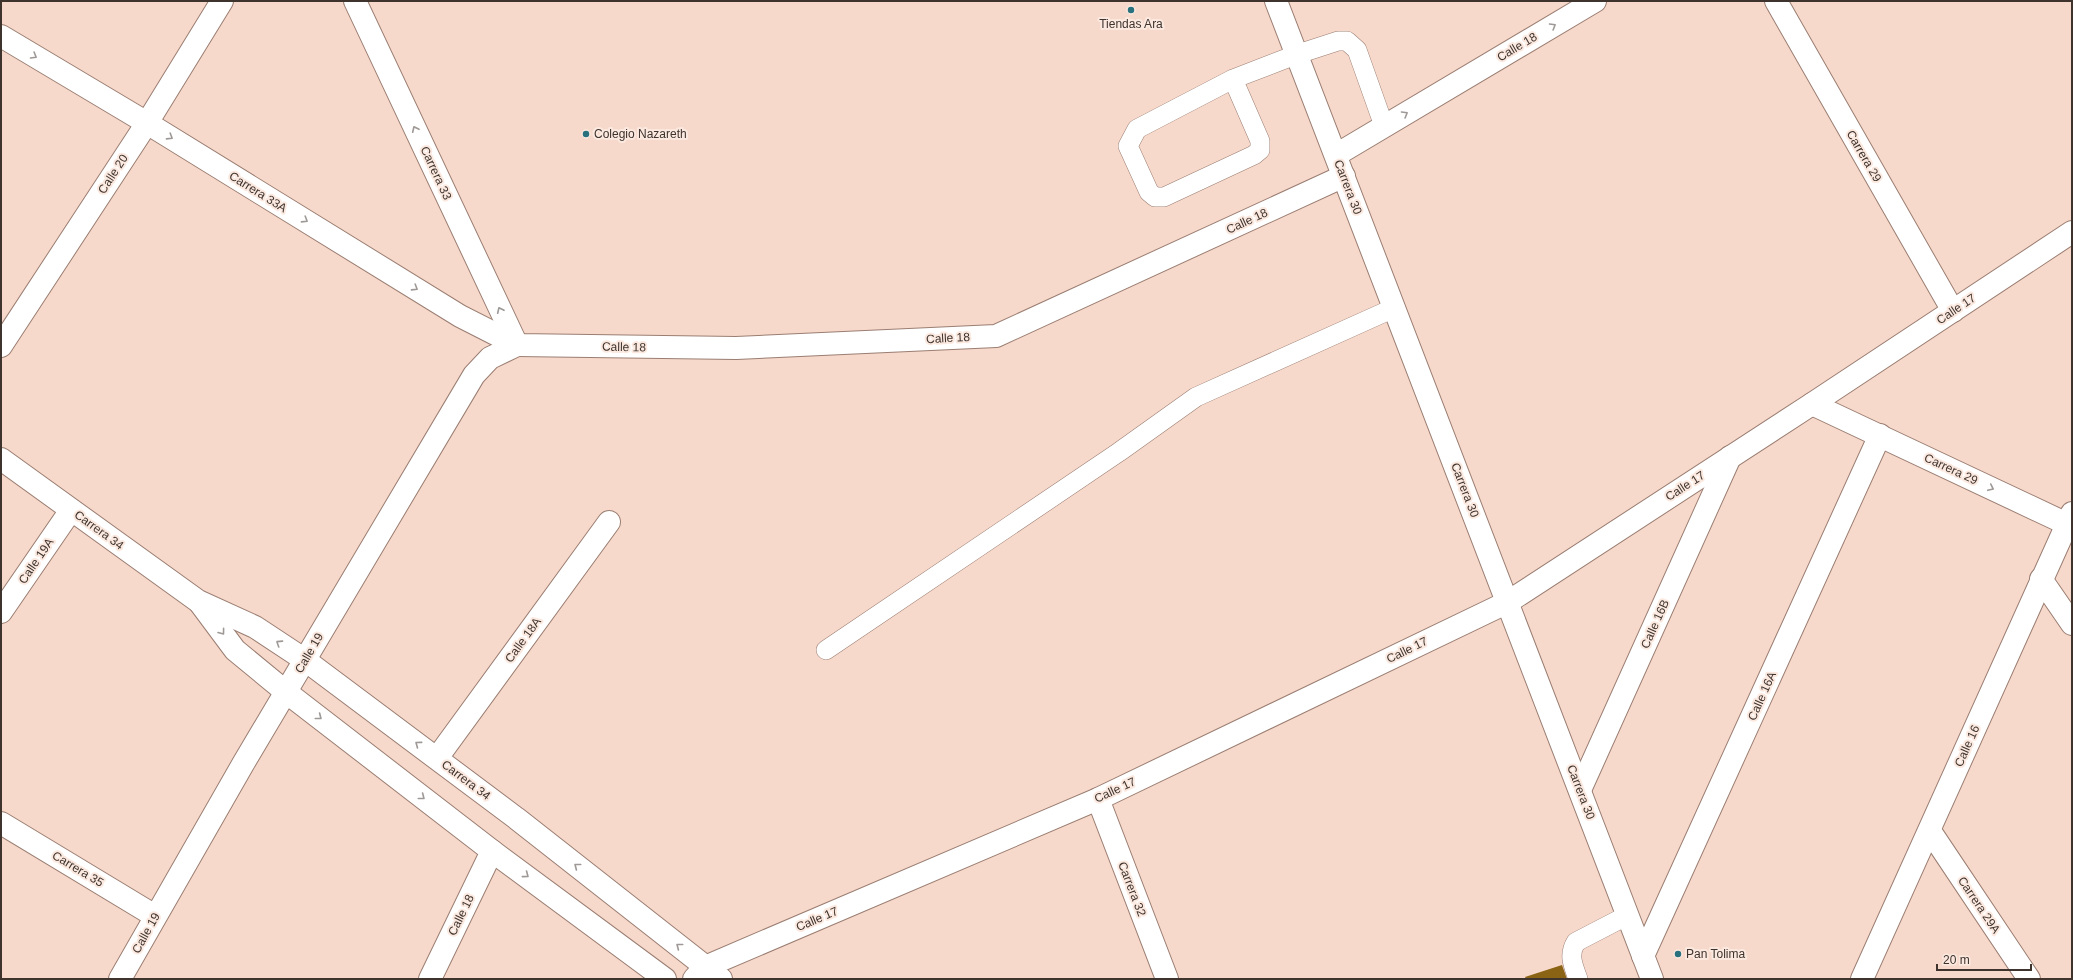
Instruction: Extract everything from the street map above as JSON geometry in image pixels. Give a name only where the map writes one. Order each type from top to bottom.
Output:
[{"type":"street","name":"Calle 20","points":[[1,346],[147,123],[222,1]]},
{"type":"street","name":"Carrera 33","points":[[354,1],[517,345]]},
{"type":"street","name":"Carrera 30","points":[[1276,1],[1298,54],[1652,979]]},
{"type":"street","name":"Calle 18","points":[[1336,155],[1595,1]]},
{"type":"street","name":"Carrera 29","points":[[1776,1],[1953,311]]},
{"type":"street","name":"Carrera 33A","points":[[1,36],[147,123],[460,316],[517,345]]},
{"type":"street","name":"Calle 18","points":[[517,345],[736,348],[996,336],[1344,176]]},
{"type":"street","name":"Calle 17","points":[[706,975],[1098,799],[1508,602],[2072,232]]},
{"type":"street","name":"Calle 19","points":[[120,979],[155,916],[286,692],[474,375],[490,358],[517,345]]},
{"type":"street","name":"Carrera 29","points":[[1812,404],[2069,518]]},
{"type":"street","name":"Calle 16A","points":[[1643,956],[1880,435]]},
{"type":"street","name":"Calle 16B","points":[[1580,790],[1730,457]]},
{"type":"street","name":"Carrera 34","points":[[1,459],[198,601],[255,627],[305,660],[437,758],[706,975]]},
{"type":"street","name":"Calle 19A","points":[[1,612],[71,510]]},
{"type":"street","name":"Calle 16","points":[[1862,979],[1930,831],[2069,518]]},
{"type":"street","name":"Calle 18A","points":[[437,758],[609,522]]},
{"type":"street","points":[[2041,579],[2072,624]]},
{"type":"street","name":"Carrera 34","points":[[198,601],[235,650],[286,692],[492,851],[665,979]]},
{"type":"street","name":"Carrera 32","points":[[1098,799],[1167,979]]},
{"type":"street","name":"Carrera 35","points":[[1,822],[155,916]]},
{"type":"street","name":"Carrera 29A","points":[[1930,831],[2029,979]]},
{"type":"street","name":"Calle 18","points":[[430,979],[492,851]]},
{"type":"lane","points":[[1233,79],[1260,141],[1260,150],[1254,155],[1164,197],[1155,197],[1148,192],[1128,146],[1137,129],[1233,79],[1298,54],[1338,41],[1348,41],[1357,50],[1384,126]]},
{"type":"lane","points":[[826,650],[1119,452],[1196,397],[1394,308]]},
{"type":"lane","points":[[1578,979],[1570,956],[1571,949],[1576,942],[1628,915]]},
{"type":"building","points":[[1562,965],[1567,979],[1526,979],[1525,977]]},
{"type":"place","name":"Tiendas Ara","points":[[1131,10]]},
{"type":"place","name":"Colegio Nazareth","points":[[586,134]]},
{"type":"place","name":"Pan Tolima","points":[[1678,954]]}]
